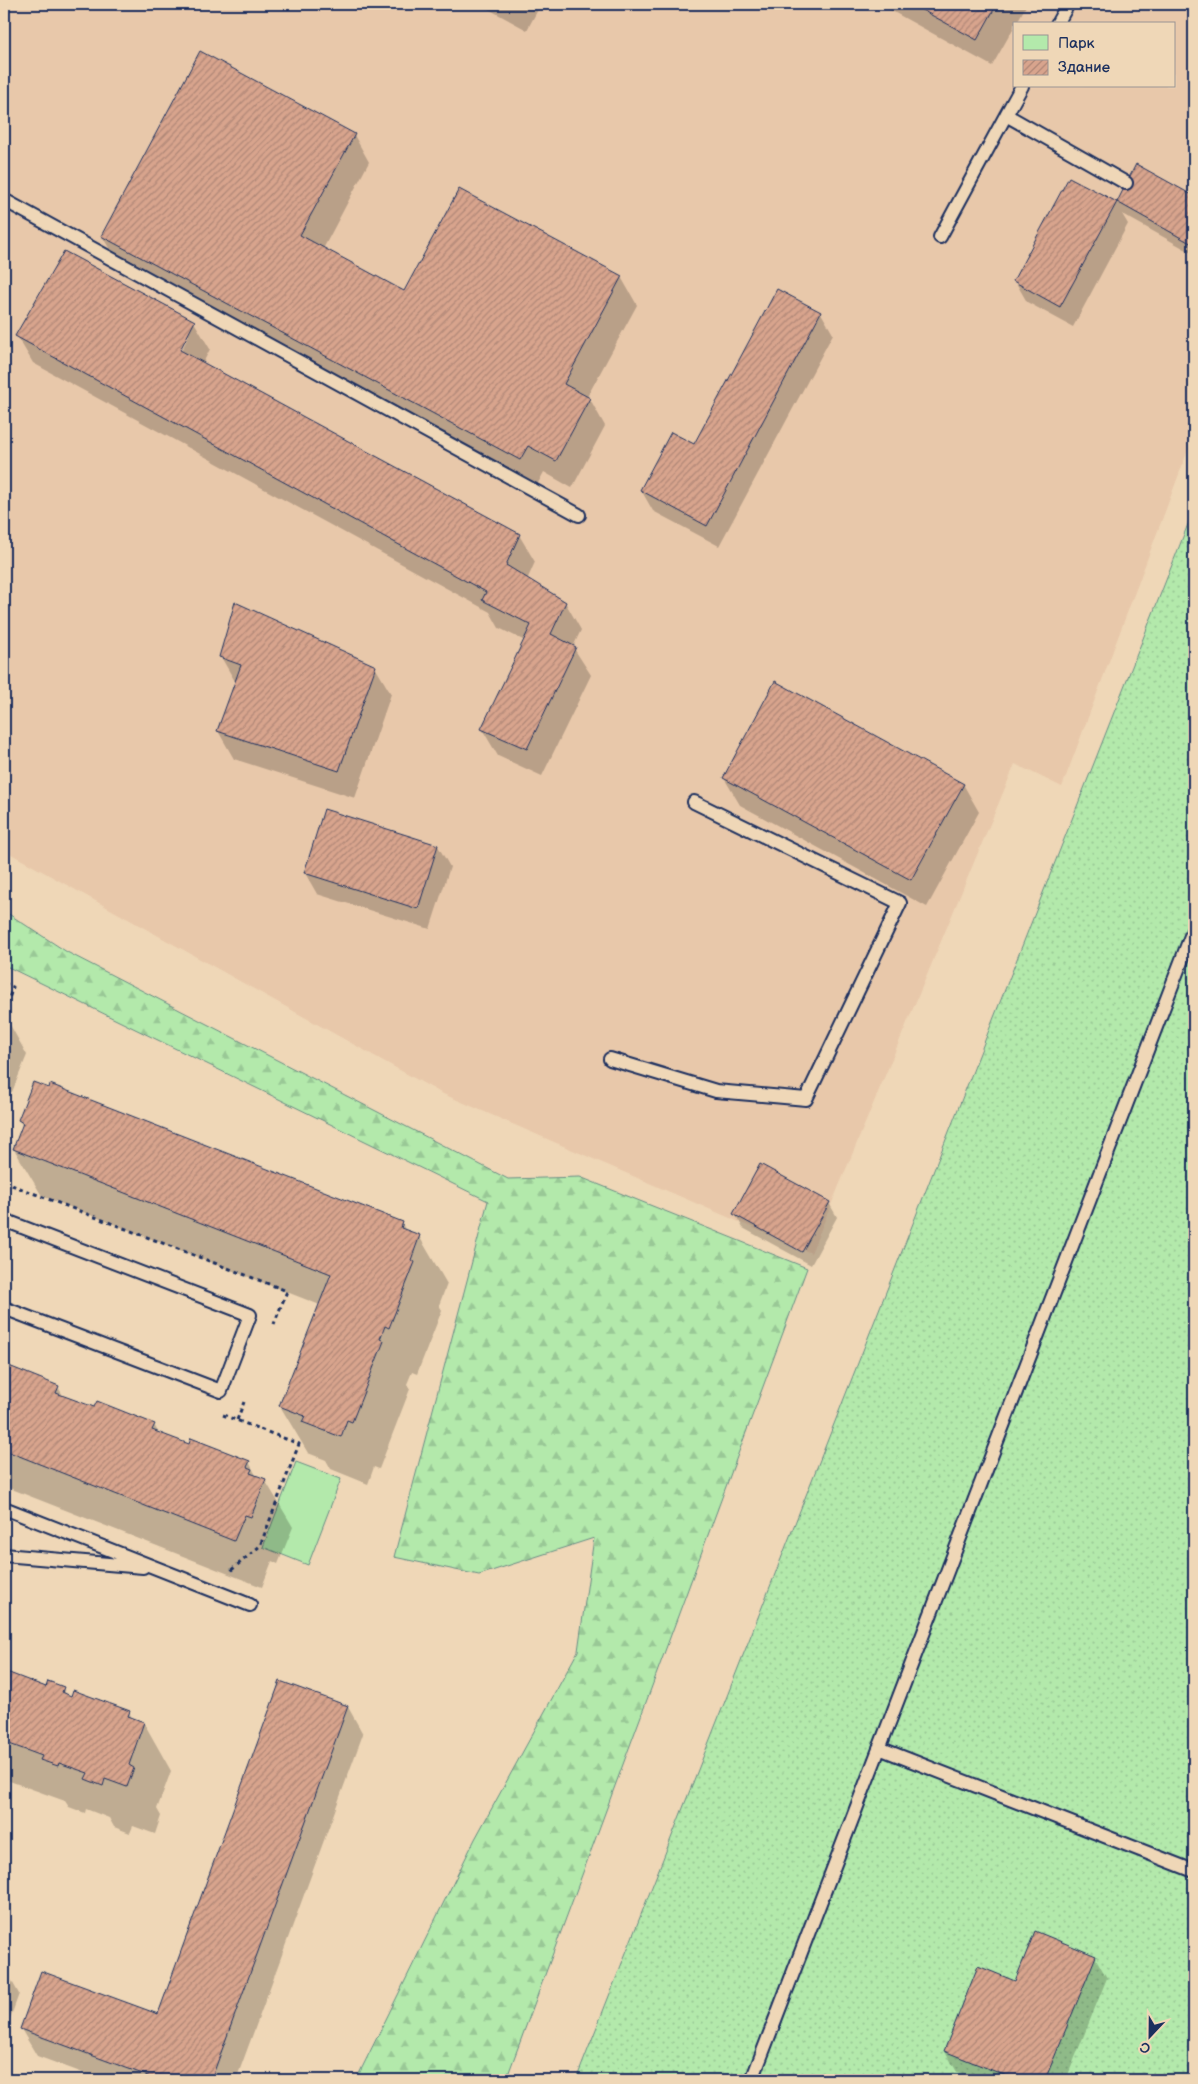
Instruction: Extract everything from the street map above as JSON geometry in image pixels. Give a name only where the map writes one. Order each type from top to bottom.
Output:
[{"type":"lane","points":[[1058,22],[1068,4]]},
{"type":"lane","points":[[940,237],[1021,88]]},
{"type":"lane","points":[[1006,115],[1126,183]]},
{"type":"lane","points":[[4,200],[579,515]]},
{"type":"lane","points":[[610,1059],[716,1091],[806,1099],[900,903],[694,802]]},
{"type":"lane","points":[[752,2080],[1194,928]]},
{"type":"lane","points":[[4,1220],[250,1315],[221,1391],[4,1308]]},
{"type":"lane","points":[[4,1508],[250,1605]]},
{"type":"lane","points":[[4,1555],[158,1569]]},
{"type":"lane","points":[[880,1748],[1194,1871]]},
{"type":"path","points":[[4,983],[13,987],[4,1012]]},
{"type":"path","points":[[209,1589],[260,1546],[299,1444],[218,1413]]},
{"type":"shaded area","points":[[4,4],[1194,4],[1194,434],[1062,787],[1015,764],[811,1253],[441,1093],[4,850]]},
{"type":"green space","points":[[1194,509],[1194,2080],[576,2080]]},
{"type":"green space","points":[[4,911],[67,952],[508,1179],[580,1177],[807,1268],[506,2080],[356,2080],[475,1839],[578,1651],[594,1538],[479,1575],[394,1557],[488,1201],[4,965]]},
{"type":"green space","points":[[296,1462],[341,1479],[308,1565],[263,1547]]},
{"type":"building","points":[[911,4],[997,4],[977,40]]},
{"type":"building","points":[[200,51],[355,134],[300,235],[404,291],[459,189],[622,276],[564,384],[590,398],[556,461],[528,446],[520,460],[101,236]]},
{"type":"building","points":[[1136,164],[1194,196],[1194,240],[1192,244],[1117,202]]},
{"type":"building","points":[[1069,177],[1117,202],[1060,307],[1013,281]]},
{"type":"building","points":[[64,251],[195,321],[180,350],[520,534],[506,565],[566,602],[551,634],[576,647],[527,749],[481,729],[531,625],[482,600],[486,592],[15,336]]},
{"type":"building","points":[[777,289],[821,312],[707,526],[640,490],[671,432],[694,444]]},
{"type":"building","points":[[235,602],[376,666],[339,771],[217,731],[241,665],[219,657]]},
{"type":"building","points":[[775,681],[964,784],[911,880],[723,778]]},
{"type":"building","points":[[324,809],[438,845],[418,909],[304,873]]},
{"type":"building","points":[[33,1082],[49,1088],[50,1084],[403,1222],[401,1228],[420,1235],[411,1260],[415,1262],[389,1328],[385,1326],[380,1339],[384,1341],[352,1422],[347,1420],[341,1437],[302,1422],[305,1416],[279,1406],[331,1274],[13,1149],[23,1123],[18,1120]]},
{"type":"building","points":[[760,1164],[830,1202],[802,1252],[733,1214]]},
{"type":"building","points":[[4,1364],[59,1386],[56,1393],[94,1407],[97,1401],[155,1424],[152,1430],[189,1444],[191,1438],[250,1461],[247,1467],[252,1469],[250,1473],[266,1479],[251,1517],[245,1515],[234,1541],[4,1450]]},
{"type":"building","points":[[4,1671],[46,1687],[48,1681],[64,1687],[62,1692],[71,1696],[73,1690],[130,1711],[128,1716],[144,1722],[129,1765],[134,1768],[127,1787],[105,1779],[103,1786],[85,1779],[88,1773],[59,1763],[58,1766],[40,1760],[42,1756],[4,1742]]},
{"type":"building","points":[[280,1681],[348,1706],[211,2080],[159,2080],[20,2029],[41,1971],[158,2014]]},
{"type":"building","points":[[1035,1931],[1096,1956],[1045,2080],[1017,2080],[944,2051],[978,1966],[1015,1981]]}]
